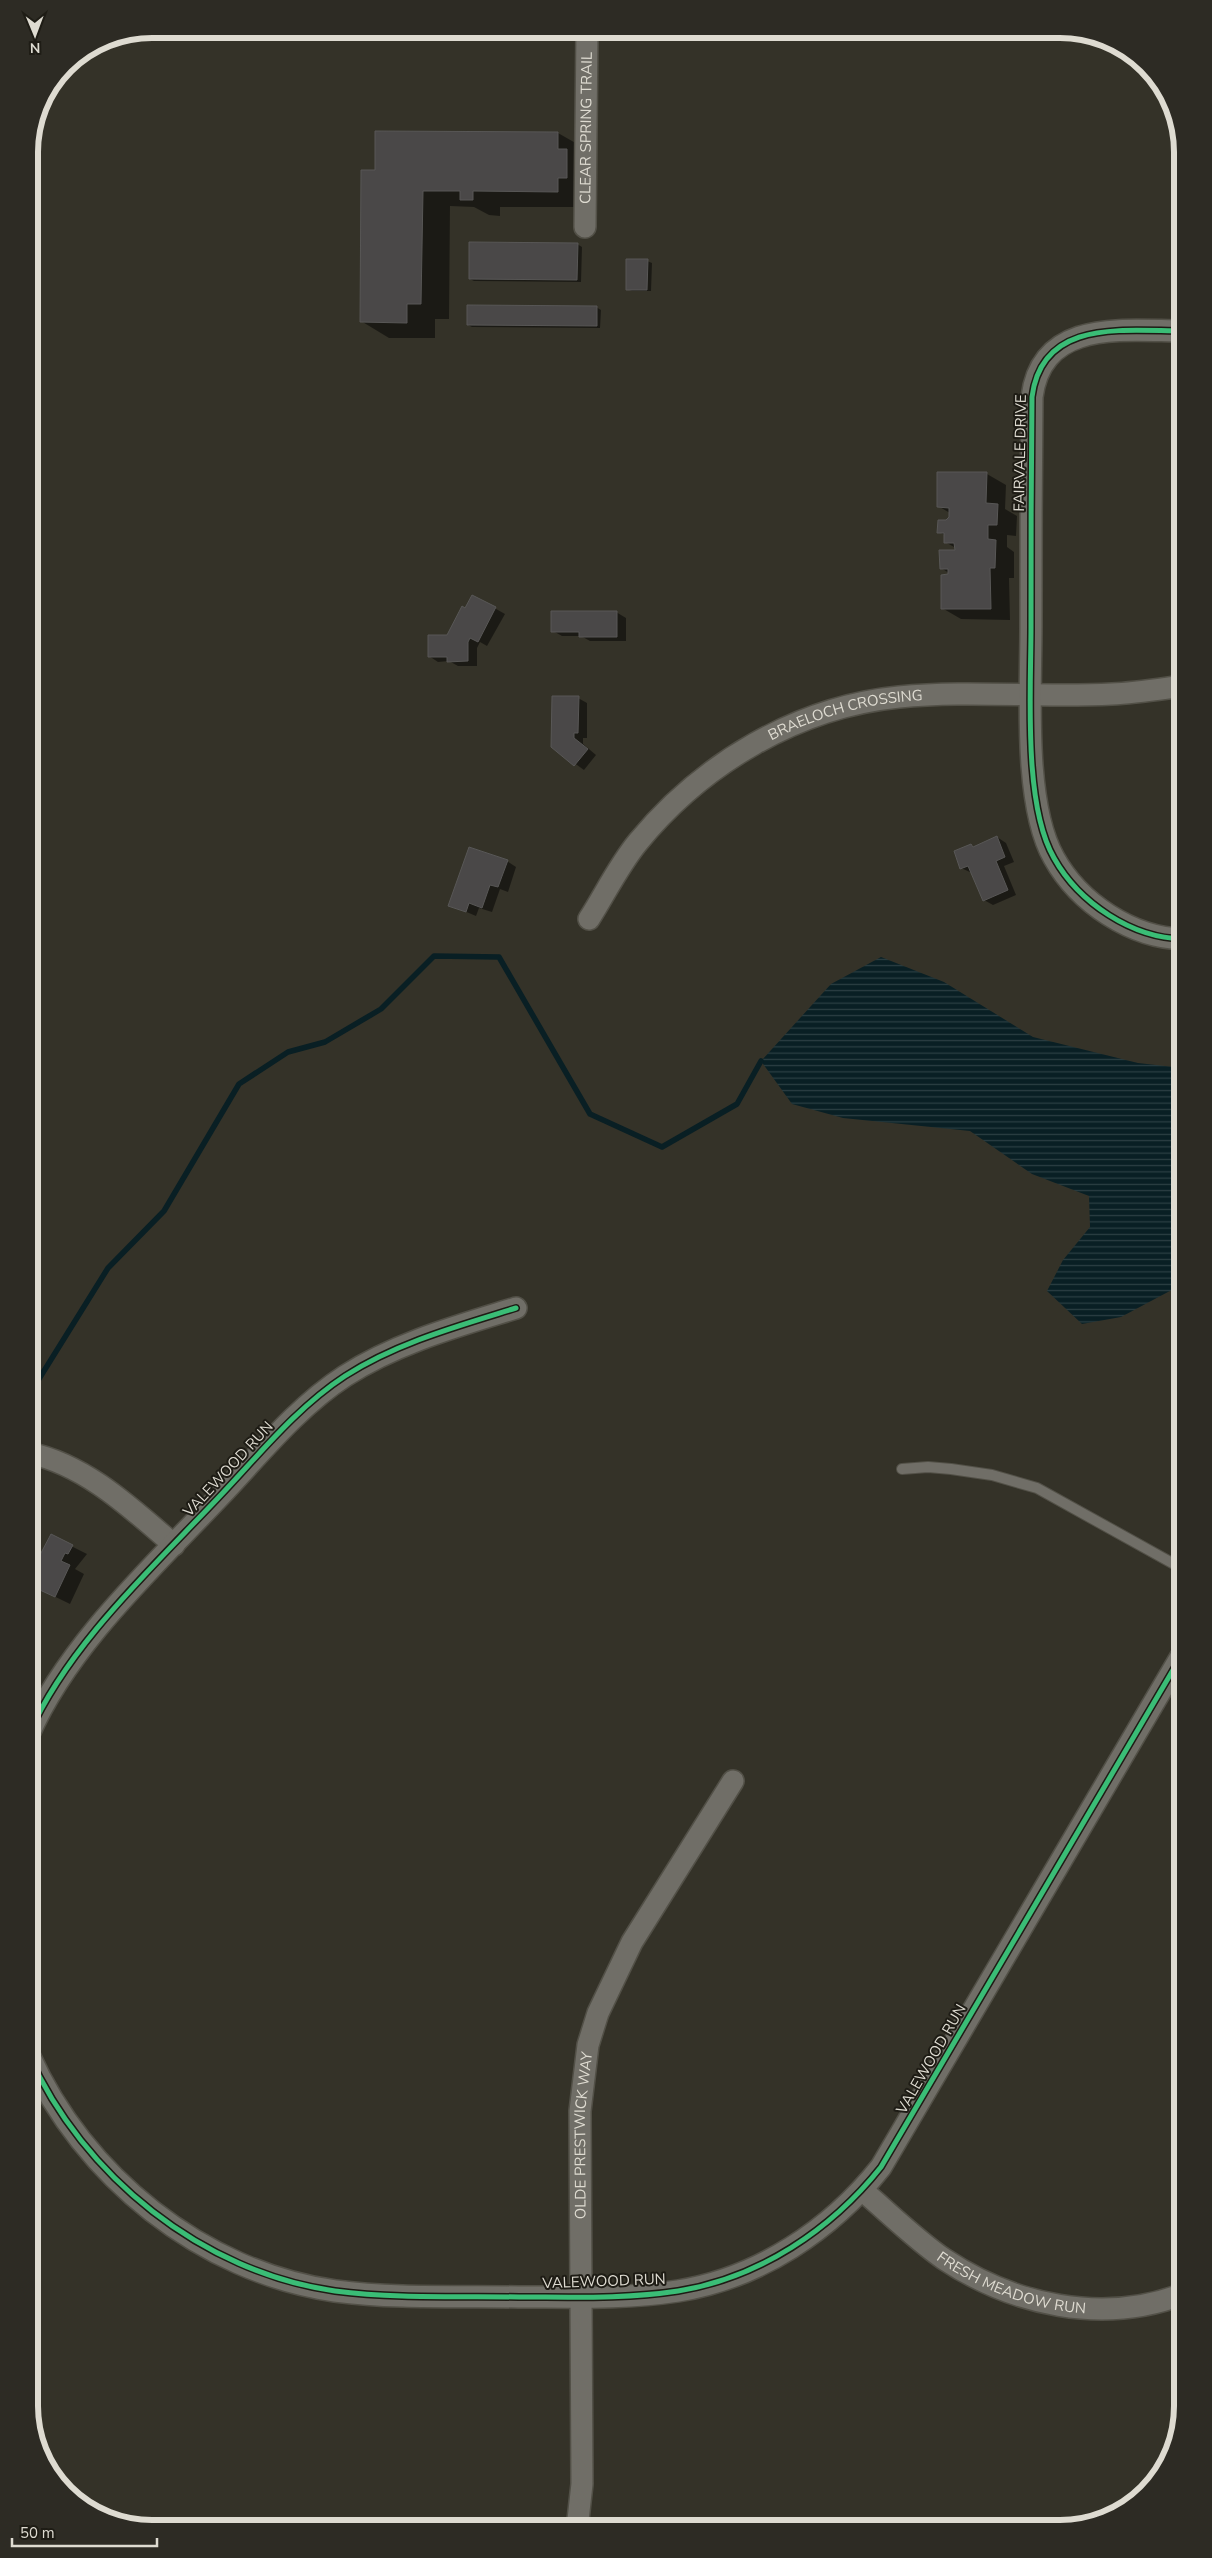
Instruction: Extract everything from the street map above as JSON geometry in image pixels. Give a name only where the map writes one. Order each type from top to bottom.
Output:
[{"type":"street","name":"CLEAR SPRING TRAIL","points":[[585,227],[587,38]]},
{"type":"street","name":"FAIRVALE DRIVE","points":[[1174,331],[1109,331],[1085,334],[1063,344],[1053,353],[1038,373],[1032,397],[1031,695],[1033,770],[1037,806],[1044,835],[1054,858],[1072,884],[1093,903],[1118,920],[1143,932],[1174,939]]},
{"type":"street","name":"BRAELOCH CROSSING","points":[[589,919],[636,844],[670,806],[703,777],[747,748],[793,726],[843,708],[870,701],[938,695],[1111,694],[1174,687]]},
{"type":"street","name":"VALEWOOD RUN","points":[[38,1717],[58,1680],[84,1643],[292,1419],[332,1385],[376,1358],[409,1344],[516,1308]]},
{"type":"street","points":[[38,1456],[63,1464],[88,1477],[120,1499],[174,1545]]},
{"type":"street","name":"VALEWOOD RUN","points":[[38,2071],[62,2115],[86,2147],[117,2182],[151,2210],[190,2237],[233,2260],[284,2279],[333,2290],[381,2296],[582,2297],[679,2291],[719,2281],[757,2266],[792,2247],[828,2222],[862,2190],[898,2139],[1174,1668]]},
{"type":"street","name":"OLDE PRESTWICK WAY","points":[[578,2520],[582,2484],[580,2111],[584,2070],[598,2012],[632,1942],[733,1781]]},
{"type":"street","name":"FRESH MEADOW RUN","points":[[862,2190],[942,2258],[970,2276],[1000,2290],[1033,2301],[1069,2308],[1104,2309],[1140,2306],[1174,2297]]},
{"type":"lane","points":[[902,1469],[928,1467],[951,1470],[992,1476],[1038,1488],[1174,1564]]},
{"type":"water","points":[[881,957],[944,982],[1033,1037],[1138,1063],[1174,1067],[1174,1289],[1121,1317],[1082,1324],[1047,1291],[1063,1260],[1090,1227],[1089,1196],[1032,1174],[970,1131],[843,1118],[792,1104],[761,1061],[831,984]]},
{"type":"building","points":[[375,131],[558,132],[558,149],[567,149],[567,178],[558,178],[558,192],[473,191],[473,200],[460,200],[460,191],[423,191],[421,304],[407,304],[407,323],[360,322],[361,170],[375,170]]},
{"type":"building","points":[[469,242],[578,243],[577,280],[469,279]]},
{"type":"building","points":[[626,259],[648,259],[647,290],[626,290]]},
{"type":"building","points":[[467,305],[597,306],[597,326],[467,325]]},
{"type":"building","points":[[937,472],[987,472],[986,503],[998,504],[997,525],[988,525],[988,539],[996,540],[995,568],[990,568],[991,609],[941,609],[941,575],[948,574],[948,569],[940,569],[939,550],[955,550],[954,543],[944,543],[944,533],[937,533],[938,520],[946,520],[949,517],[949,508],[937,507]]},
{"type":"building","points":[[472,595],[496,607],[478,642],[470,638],[468,642],[468,661],[447,662],[447,657],[428,657],[428,635],[447,635],[462,606],[465,608]]},
{"type":"building","points":[[551,611],[617,611],[617,637],[579,637],[579,632],[551,632]]},
{"type":"building","points":[[552,696],[579,696],[578,733],[574,733],[574,738],[588,749],[574,766],[551,747]]},
{"type":"building","points":[[997,836],[1005,857],[996,861],[1008,890],[983,901],[968,866],[960,869],[954,851],[971,844],[973,847]]},
{"type":"building","points":[[469,847],[508,860],[498,887],[490,885],[482,908],[469,903],[466,912],[448,906]]},
{"type":"building","points":[[51,1534],[73,1545],[68,1554],[65,1553],[61,1561],[70,1565],[55,1597],[38,1589],[38,1559]]},
{"type":"waterway","points":[[38,1381],[108,1268],[164,1211],[239,1084],[288,1052],[325,1042],[381,1009],[434,956],[499,957],[590,1114],[662,1147],[737,1104],[761,1061]]},
{"type":"cycle path","points":[[1174,331],[1136,330],[1090,334],[1069,341],[1052,353],[1039,371],[1032,397],[1030,714],[1033,778],[1037,808],[1044,835],[1054,858],[1078,889],[1092,903],[1109,915],[1126,925],[1145,932],[1174,938]]},
{"type":"cycle path","points":[[38,1717],[66,1669],[113,1609],[310,1402],[345,1376],[385,1354],[428,1336],[516,1308]]},
{"type":"cycle path","points":[[38,2072],[52,2099],[81,2140],[114,2178],[152,2211],[194,2240],[239,2263],[286,2280],[358,2294],[427,2297],[599,2297],[678,2291],[708,2285],[737,2275],[765,2263],[791,2248],[816,2230],[840,2211],[881,2167],[1174,1668]]}]
